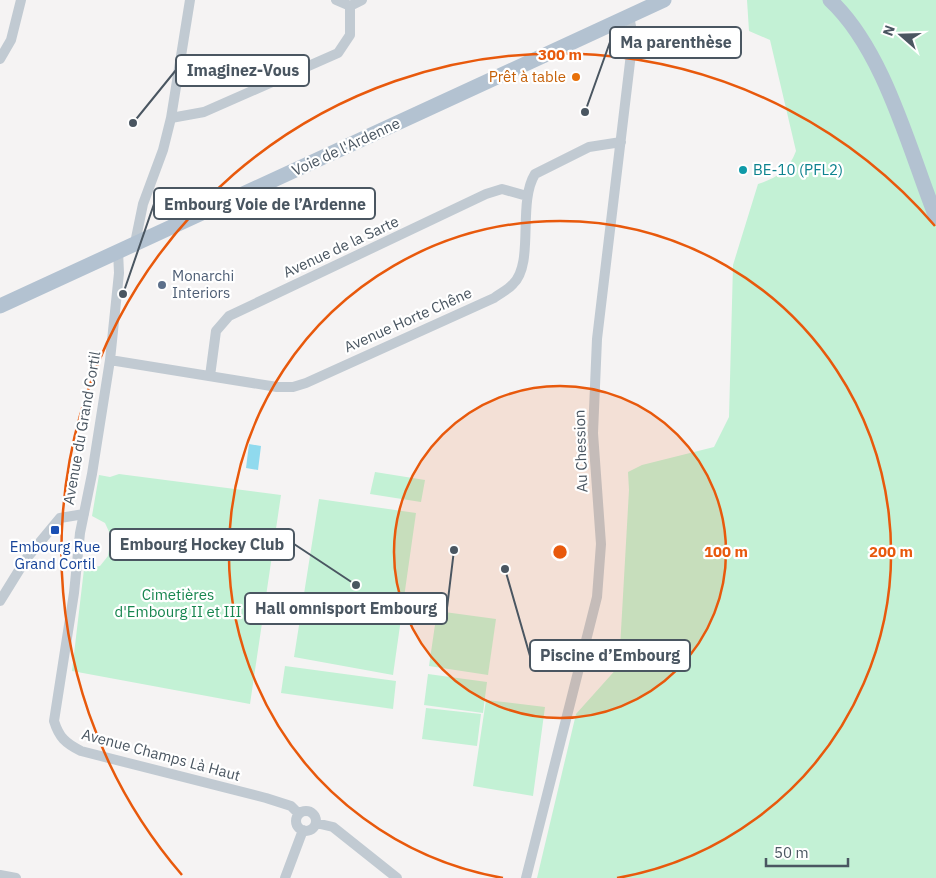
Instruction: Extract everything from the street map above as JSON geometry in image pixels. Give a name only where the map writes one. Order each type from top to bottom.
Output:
[{"type":"main road","name":"Voie de l'Ardenne","points":[[0,306],[664,0]]},
{"type":"main road","points":[[830,0],[847,18],[872,58],[913,154],[936,217]]},
{"type":"street","points":[[0,59],[11,40],[21,0]]},
{"type":"street","points":[[134,243],[143,204],[163,150],[172,118],[190,0]]},
{"type":"street","points":[[336,0],[350,6],[362,0]]},
{"type":"street","points":[[172,118],[204,112],[338,53],[350,35],[350,6]]},
{"type":"street","name":"Au Chession","points":[[526,878],[597,597],[601,544],[593,433],[597,339],[633,37],[629,16]]},
{"type":"street","name":"Avenue Horte Chêne","points":[[110,360],[277,387],[293,387],[494,298],[515,284],[524,259],[527,196],[535,174],[589,147],[621,142]]},
{"type":"street","name":"Avenue de la Sarte","points":[[210,376],[216,331],[229,316],[486,194],[502,189],[527,196]]},
{"type":"street","name":"Avenue du Grand Cortil","points":[[0,601],[26,559],[54,524],[60,518],[84,514],[110,360],[119,273],[118,251]]},
{"type":"street","name":"Avenue Champs Là Haut","points":[[84,514],[54,721],[58,735],[67,744],[80,751],[266,798],[290,806],[300,814],[305,811],[311,812],[315,817],[316,823],[333,827],[397,878]]},
{"type":"street","points":[[300,814],[297,823],[303,830]]},
{"type":"street","points":[[303,830],[312,829],[316,823]]},
{"type":"street","points":[[285,878],[303,830]]},
{"type":"street","points":[[0,876],[16,878]]},
{"type":"green space","points":[[747,0],[936,0],[936,878],[537,878],[576,714],[619,666],[629,490],[628,472],[642,465],[714,447],[729,417],[733,265],[758,184],[782,172],[790,163],[796,151],[770,40],[749,31]]},
{"type":"green space","points":[[375,472],[425,480],[421,502],[370,494]]},
{"type":"green space","name":"Cimetières d'Embourg II et III","points":[[119,474],[281,495],[250,704],[72,671],[84,569],[100,566],[108,556],[111,536],[105,523],[92,516],[99,475],[110,477]]},
{"type":"green space","points":[[319,499],[416,513],[393,675],[294,657]]},
{"type":"green space","points":[[437,611],[496,619],[488,675],[429,666]]},
{"type":"green space","points":[[285,666],[396,681],[393,709],[281,693]]},
{"type":"green space","points":[[428,674],[487,682],[483,713],[424,705]]},
{"type":"green space","points":[[486,700],[545,707],[533,796],[473,786]]},
{"type":"green space","points":[[426,708],[481,714],[477,746],[422,739]]},
{"type":"water","points":[[249,444],[261,446],[258,470],[246,468]]},
{"type":"place","name":"Prêt à table","points":[[576,77]]},
{"type":"place","name":"Ma parenthèse","points":[[585,112]]},
{"type":"place","name":"Imaginez-Vous","points":[[133,123]]},
{"type":"place","name":"BE-10 (PFL2)","points":[[743,170]]},
{"type":"place","name":"Monarchi Interiors","points":[[162,285]]},
{"type":"place","name":"Embourg Voie de l’Ardenne","points":[[123,294]]},
{"type":"place","name":"Embourg Rue Grand Cortil","points":[[55,530]]},
{"type":"place","name":"Hall omnisport Embourg","points":[[454,550]]},
{"type":"place","name":"Piscine d’Embourg","points":[[505,569]]},
{"type":"place","name":"Embourg Hockey Club","points":[[356,585]]}]
